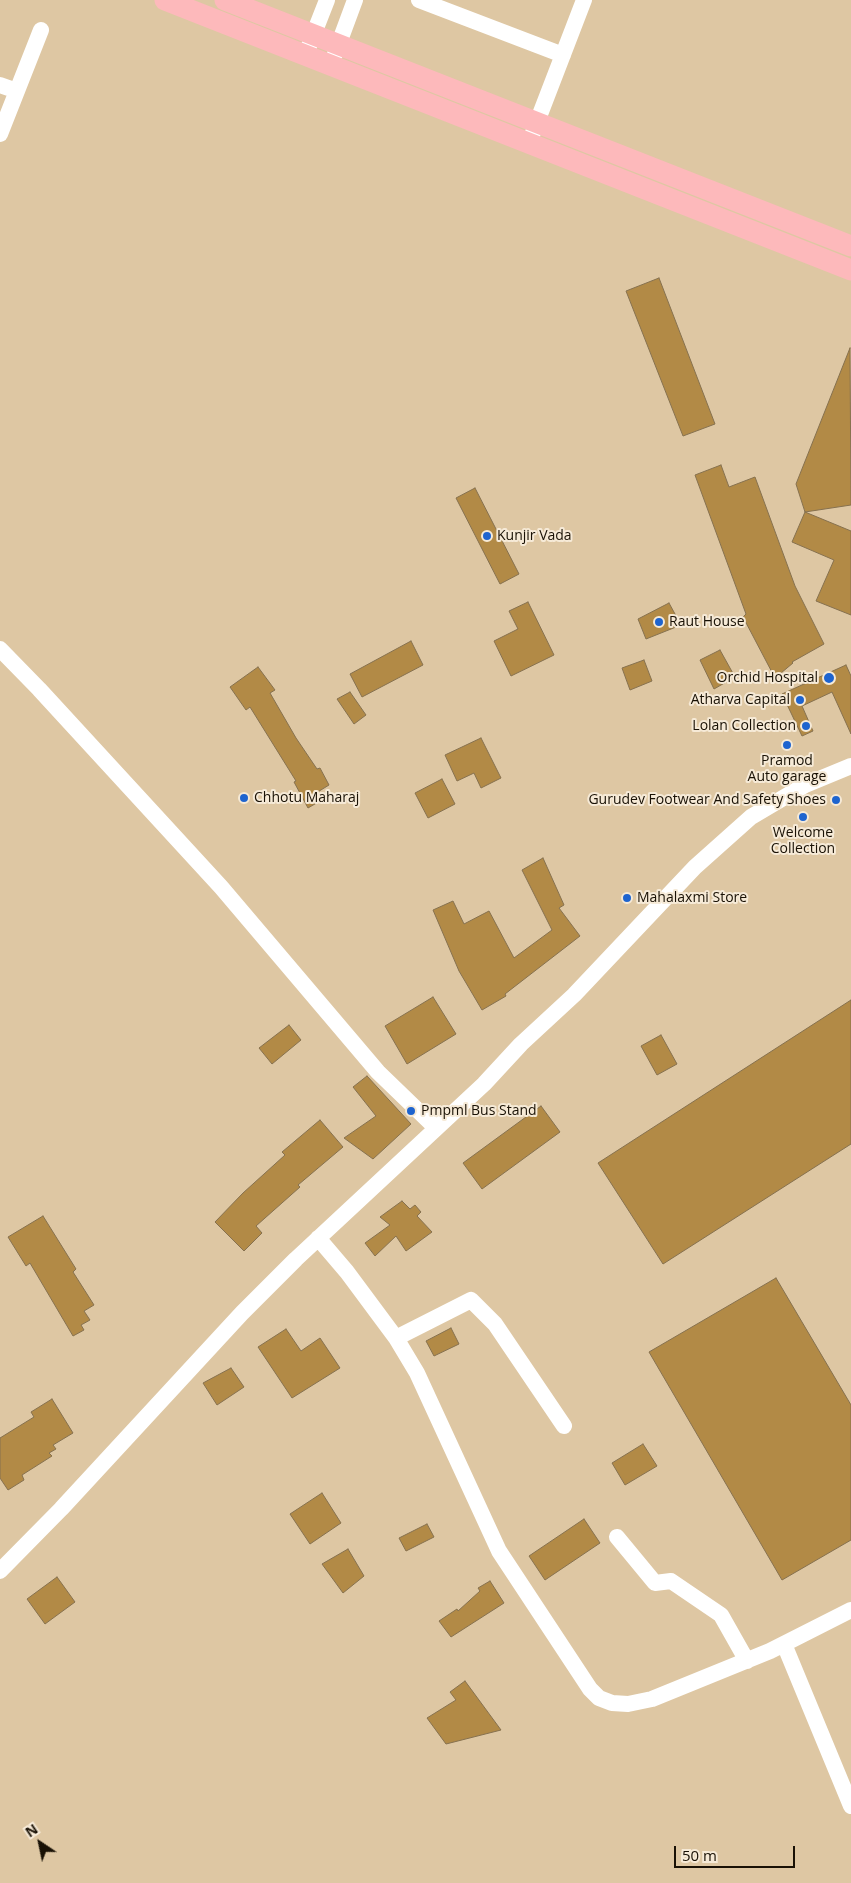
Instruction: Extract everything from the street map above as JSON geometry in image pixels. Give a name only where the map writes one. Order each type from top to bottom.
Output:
[{"type":"main road","points":[[165,0],[851,270]]},
{"type":"main road","points":[[225,0],[851,246]]},
{"type":"street","points":[[305,55],[328,0]]},
{"type":"street","points":[[331,65],[355,0]]},
{"type":"street","points":[[419,0],[563,55]]},
{"type":"street","points":[[529,142],[584,0]]},
{"type":"street","points":[[0,134],[41,30]]},
{"type":"street","points":[[0,84],[17,91]]},
{"type":"street","points":[[0,649],[40,688],[221,887],[378,1072],[436,1128]]},
{"type":"street","points":[[0,1571],[61,1509],[242,1312],[574,995],[695,867],[751,817],[798,789],[851,766]]},
{"type":"street","points":[[318,1238],[347,1272],[396,1338],[417,1373],[499,1551],[590,1689],[599,1698],[612,1703],[628,1704],[652,1699],[747,1661],[851,1610]]},
{"type":"street","points":[[396,1338],[470,1300],[495,1324],[564,1426]]},
{"type":"street","points":[[617,1537],[655,1583],[671,1581],[721,1615],[747,1661]]},
{"type":"street","points":[[784,1644],[851,1806]]},
{"type":"building","points":[[659,278],[715,424],[683,436],[626,291]]},
{"type":"building","points":[[850,348],[851,505],[805,512],[796,484]]},
{"type":"building","points":[[721,465],[729,487],[755,477],[795,586],[824,644],[792,662],[775,678],[743,617],[746,614],[695,475]]},
{"type":"building","name":"Kunjir Vada","points":[[475,488],[519,574],[500,584],[456,498]]},
{"type":"building","points":[[805,512],[851,531],[851,615],[816,601],[834,560],[792,542]]},
{"type":"building","points":[[528,602],[554,655],[511,676],[494,641],[518,629],[509,611]]},
{"type":"building","name":"Raut House","points":[[669,603],[681,625],[646,639],[638,619]]},
{"type":"building","points":[[411,641],[423,665],[362,697],[350,674]]},
{"type":"building","points":[[720,650],[735,677],[714,689],[700,660]]},
{"type":"building","points":[[644,660],[652,681],[630,690],[622,668]]},
{"type":"building","name":"Atharva Capital","points":[[846,665],[851,676],[851,734],[832,692],[802,706],[813,731],[802,736],[782,694]]},
{"type":"building","points":[[258,667],[275,690],[270,693],[296,738],[317,769],[320,768],[329,785],[316,793],[320,801],[308,808],[294,782],[296,781],[250,707],[246,710],[230,687]]},
{"type":"building","points":[[350,692],[366,715],[354,724],[337,699]]},
{"type":"building","points":[[481,738],[501,778],[481,788],[474,773],[457,781],[445,755]]},
{"type":"building","points":[[442,779],[455,804],[428,818],[415,793]]},
{"type":"building","points":[[543,858],[564,905],[559,908],[580,936],[505,994],[506,996],[482,1010],[459,971],[433,910],[453,901],[464,924],[489,911],[514,958],[552,930],[522,870]]},
{"type":"building","points":[[433,997],[456,1034],[407,1064],[385,1026]]},
{"type":"building","points":[[851,1000],[851,1144],[663,1264],[598,1163]]},
{"type":"building","points":[[289,1025],[301,1040],[272,1064],[259,1048]]},
{"type":"building","points":[[661,1035],[677,1064],[657,1075],[641,1046]]},
{"type":"building","points":[[367,1076],[411,1124],[373,1159],[344,1138],[376,1116],[353,1087]]},
{"type":"building","points":[[541,1106],[560,1132],[482,1189],[463,1163]]},
{"type":"building","points":[[320,1120],[343,1147],[298,1185],[300,1187],[256,1226],[262,1233],[244,1251],[215,1222],[243,1193],[285,1155],[282,1152]]},
{"type":"building","points":[[402,1201],[410,1209],[415,1205],[421,1212],[417,1216],[432,1232],[406,1251],[396,1236],[375,1256],[365,1243],[390,1225],[380,1217]]},
{"type":"building","points":[[43,1216],[76,1269],[73,1272],[94,1305],[84,1311],[90,1320],[81,1325],[84,1330],[73,1336],[30,1263],[26,1266],[8,1237]]},
{"type":"building","points":[[776,1278],[851,1405],[851,1540],[782,1580],[649,1352]]},
{"type":"building","points":[[451,1328],[459,1344],[434,1356],[426,1341]]},
{"type":"building","points":[[286,1329],[301,1351],[320,1338],[340,1368],[292,1398],[258,1347]]},
{"type":"building","points":[[231,1368],[244,1387],[217,1405],[203,1383]]},
{"type":"building","points":[[52,1399],[73,1433],[53,1445],[56,1449],[49,1453],[52,1456],[22,1475],[24,1480],[8,1490],[0,1478],[0,1438],[34,1417],[31,1412]]},
{"type":"building","points":[[643,1444],[657,1466],[625,1485],[612,1463]]},
{"type":"building","points":[[322,1493],[341,1523],[310,1544],[290,1514]]},
{"type":"building","points":[[584,1519],[600,1543],[545,1580],[529,1556]]},
{"type":"building","points":[[427,1524],[434,1537],[406,1551],[399,1538]]},
{"type":"building","points":[[348,1549],[364,1576],[343,1593],[322,1564]]},
{"type":"building","points":[[57,1577],[75,1602],[45,1624],[27,1599]]},
{"type":"building","points":[[490,1581],[504,1603],[451,1637],[439,1621],[457,1609],[458,1611],[480,1591],[478,1588]]},
{"type":"building","points":[[465,1681],[501,1730],[446,1744],[427,1718],[456,1700],[450,1692]]},
{"type":"place","name":"Kunjir Vada","points":[[487,536]]},
{"type":"place","name":"Raut House","points":[[659,622]]},
{"type":"place","name":"Orchid Hospital","points":[[829,678]]},
{"type":"place","name":"Atharva Capital","points":[[800,700]]},
{"type":"place","name":"Lolan Collection","points":[[806,726]]},
{"type":"place","name":"Pramod Auto garage","points":[[787,745]]},
{"type":"place","name":"Chhotu Maharaj","points":[[244,798]]},
{"type":"place","name":"Gurudev Footwear And Safety Shoes","points":[[836,800]]},
{"type":"place","name":"Welcome Collection","points":[[803,817]]},
{"type":"place","name":"Mahalaxmi Store","points":[[627,898]]},
{"type":"place","name":"Pmpml Bus Stand","points":[[411,1111]]}]
